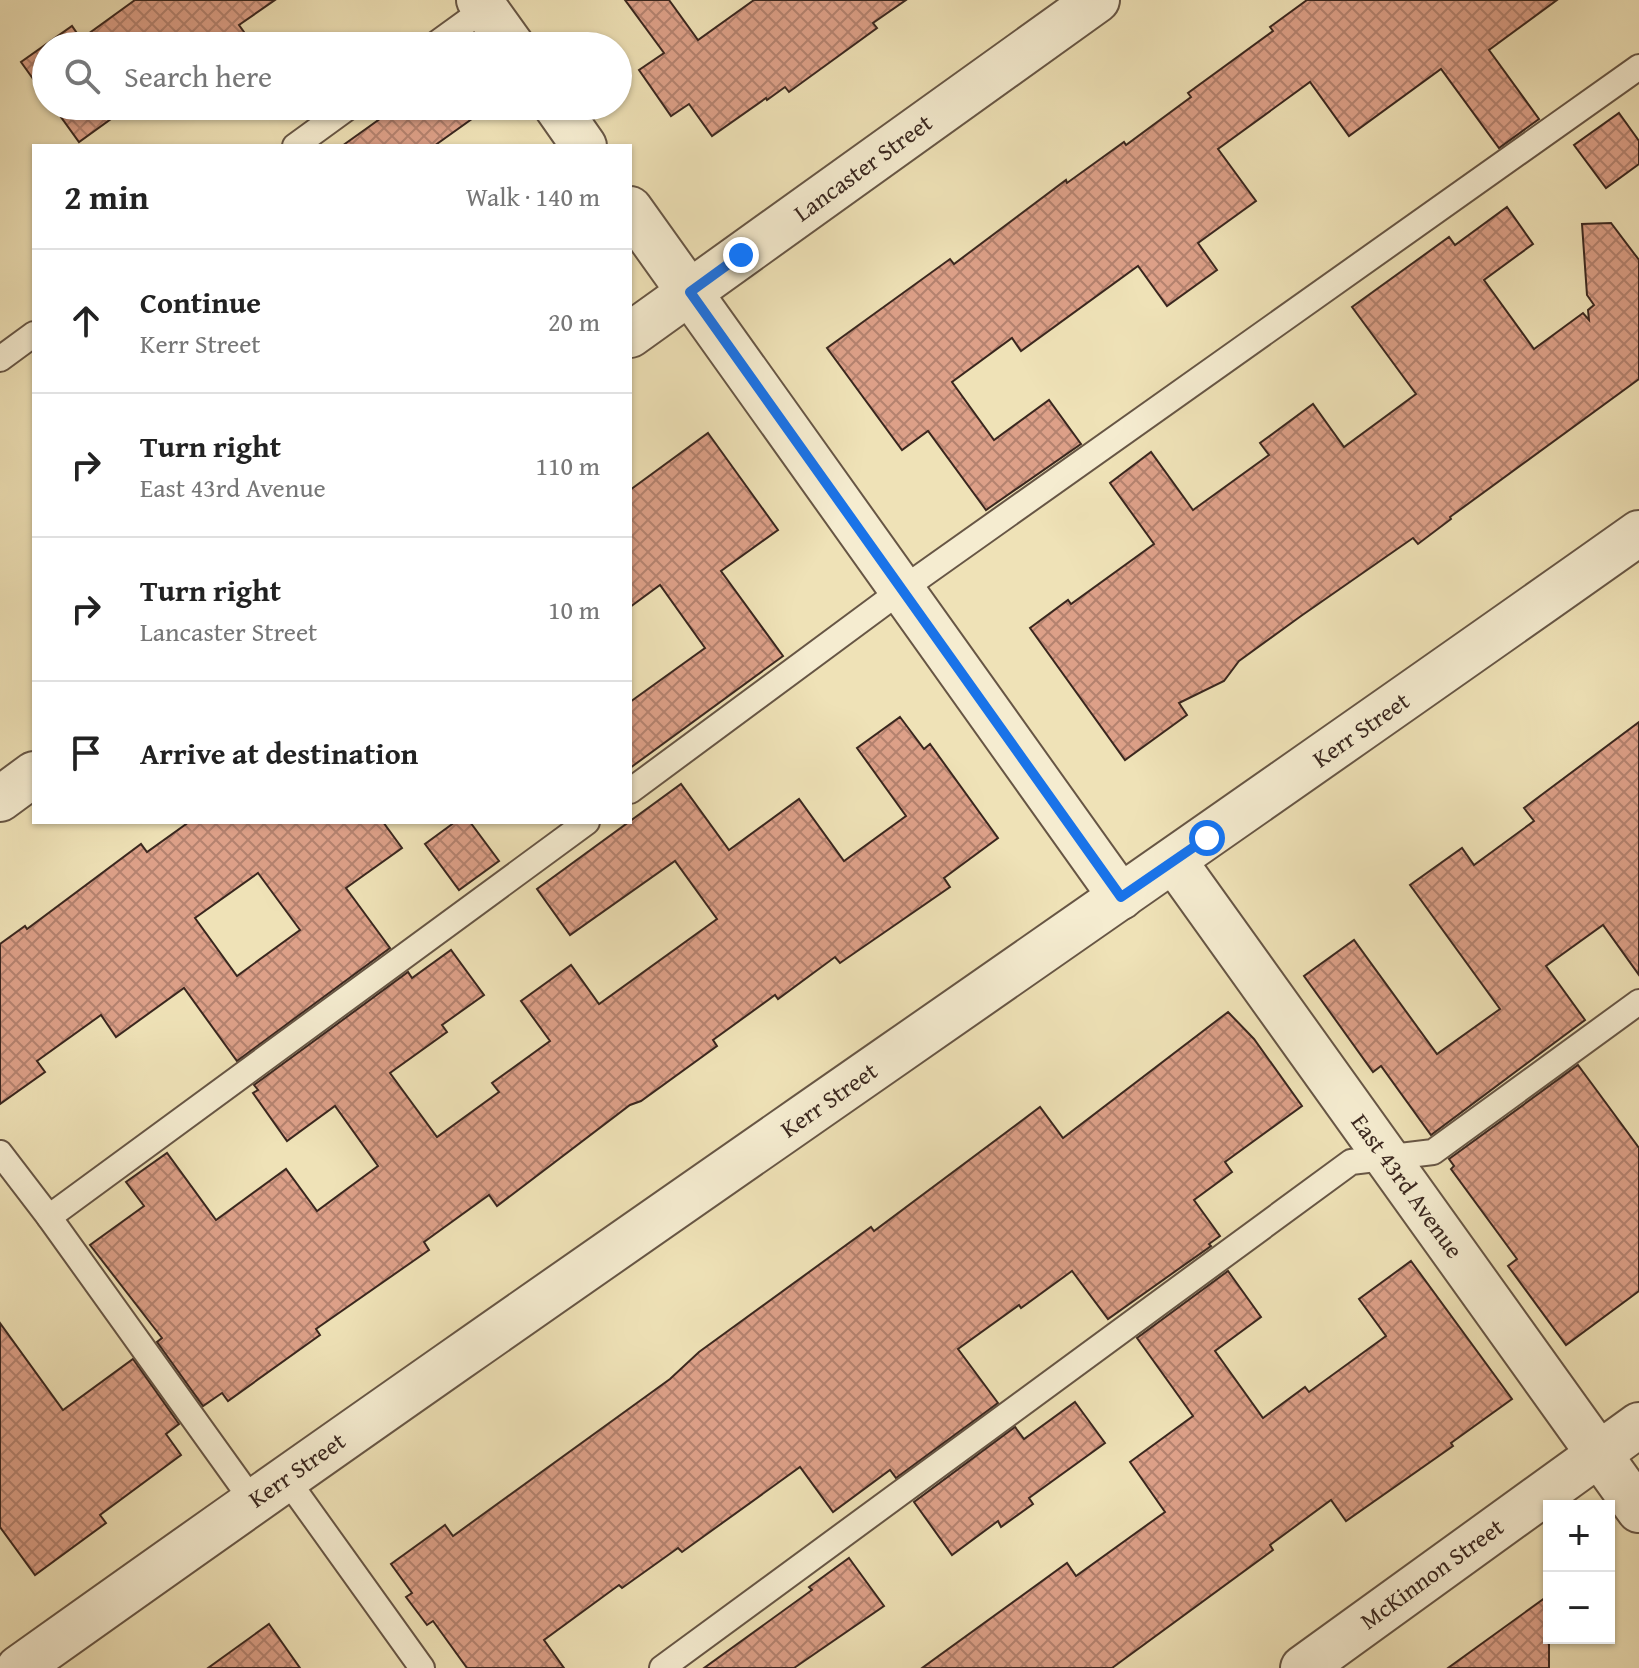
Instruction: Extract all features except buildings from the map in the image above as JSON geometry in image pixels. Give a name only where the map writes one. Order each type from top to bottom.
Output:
[{"type":"street","name":"Lancaster Street","points":[[632,334],[1097,0]]},
{"type":"street","points":[[487,3],[504,32]]},
{"type":"street","points":[[566,120],[583,144]]},
{"type":"street","points":[[632,212],[1121,897]]},
{"type":"street","name":"Kerr Street","points":[[19,1668],[269,1489],[1174,861],[1639,533]]},
{"type":"street","points":[[0,799],[32,775]]},
{"type":"street","name":"East 43rd Avenue","points":[[1174,861],[1639,1510]]},
{"type":"street","name":"McKinnon Street","points":[[1303,1668],[1639,1425]]},
{"type":"lane","points":[[451,32],[487,3]]},
{"type":"lane","points":[[632,790],[903,589],[1639,67]]},
{"type":"lane","points":[[298,144],[331,120]]},
{"type":"lane","points":[[0,359],[32,335]]},
{"type":"lane","points":[[49,1217],[584,824]]},
{"type":"lane","points":[[662,1668],[1351,1162],[1433,1152],[1639,1002]]},
{"type":"lane","points":[[0,1153],[269,1489],[422,1668]]},
{"type":"route","points":[[741,255],[690,292],[1121,897],[1207,838]]}]
